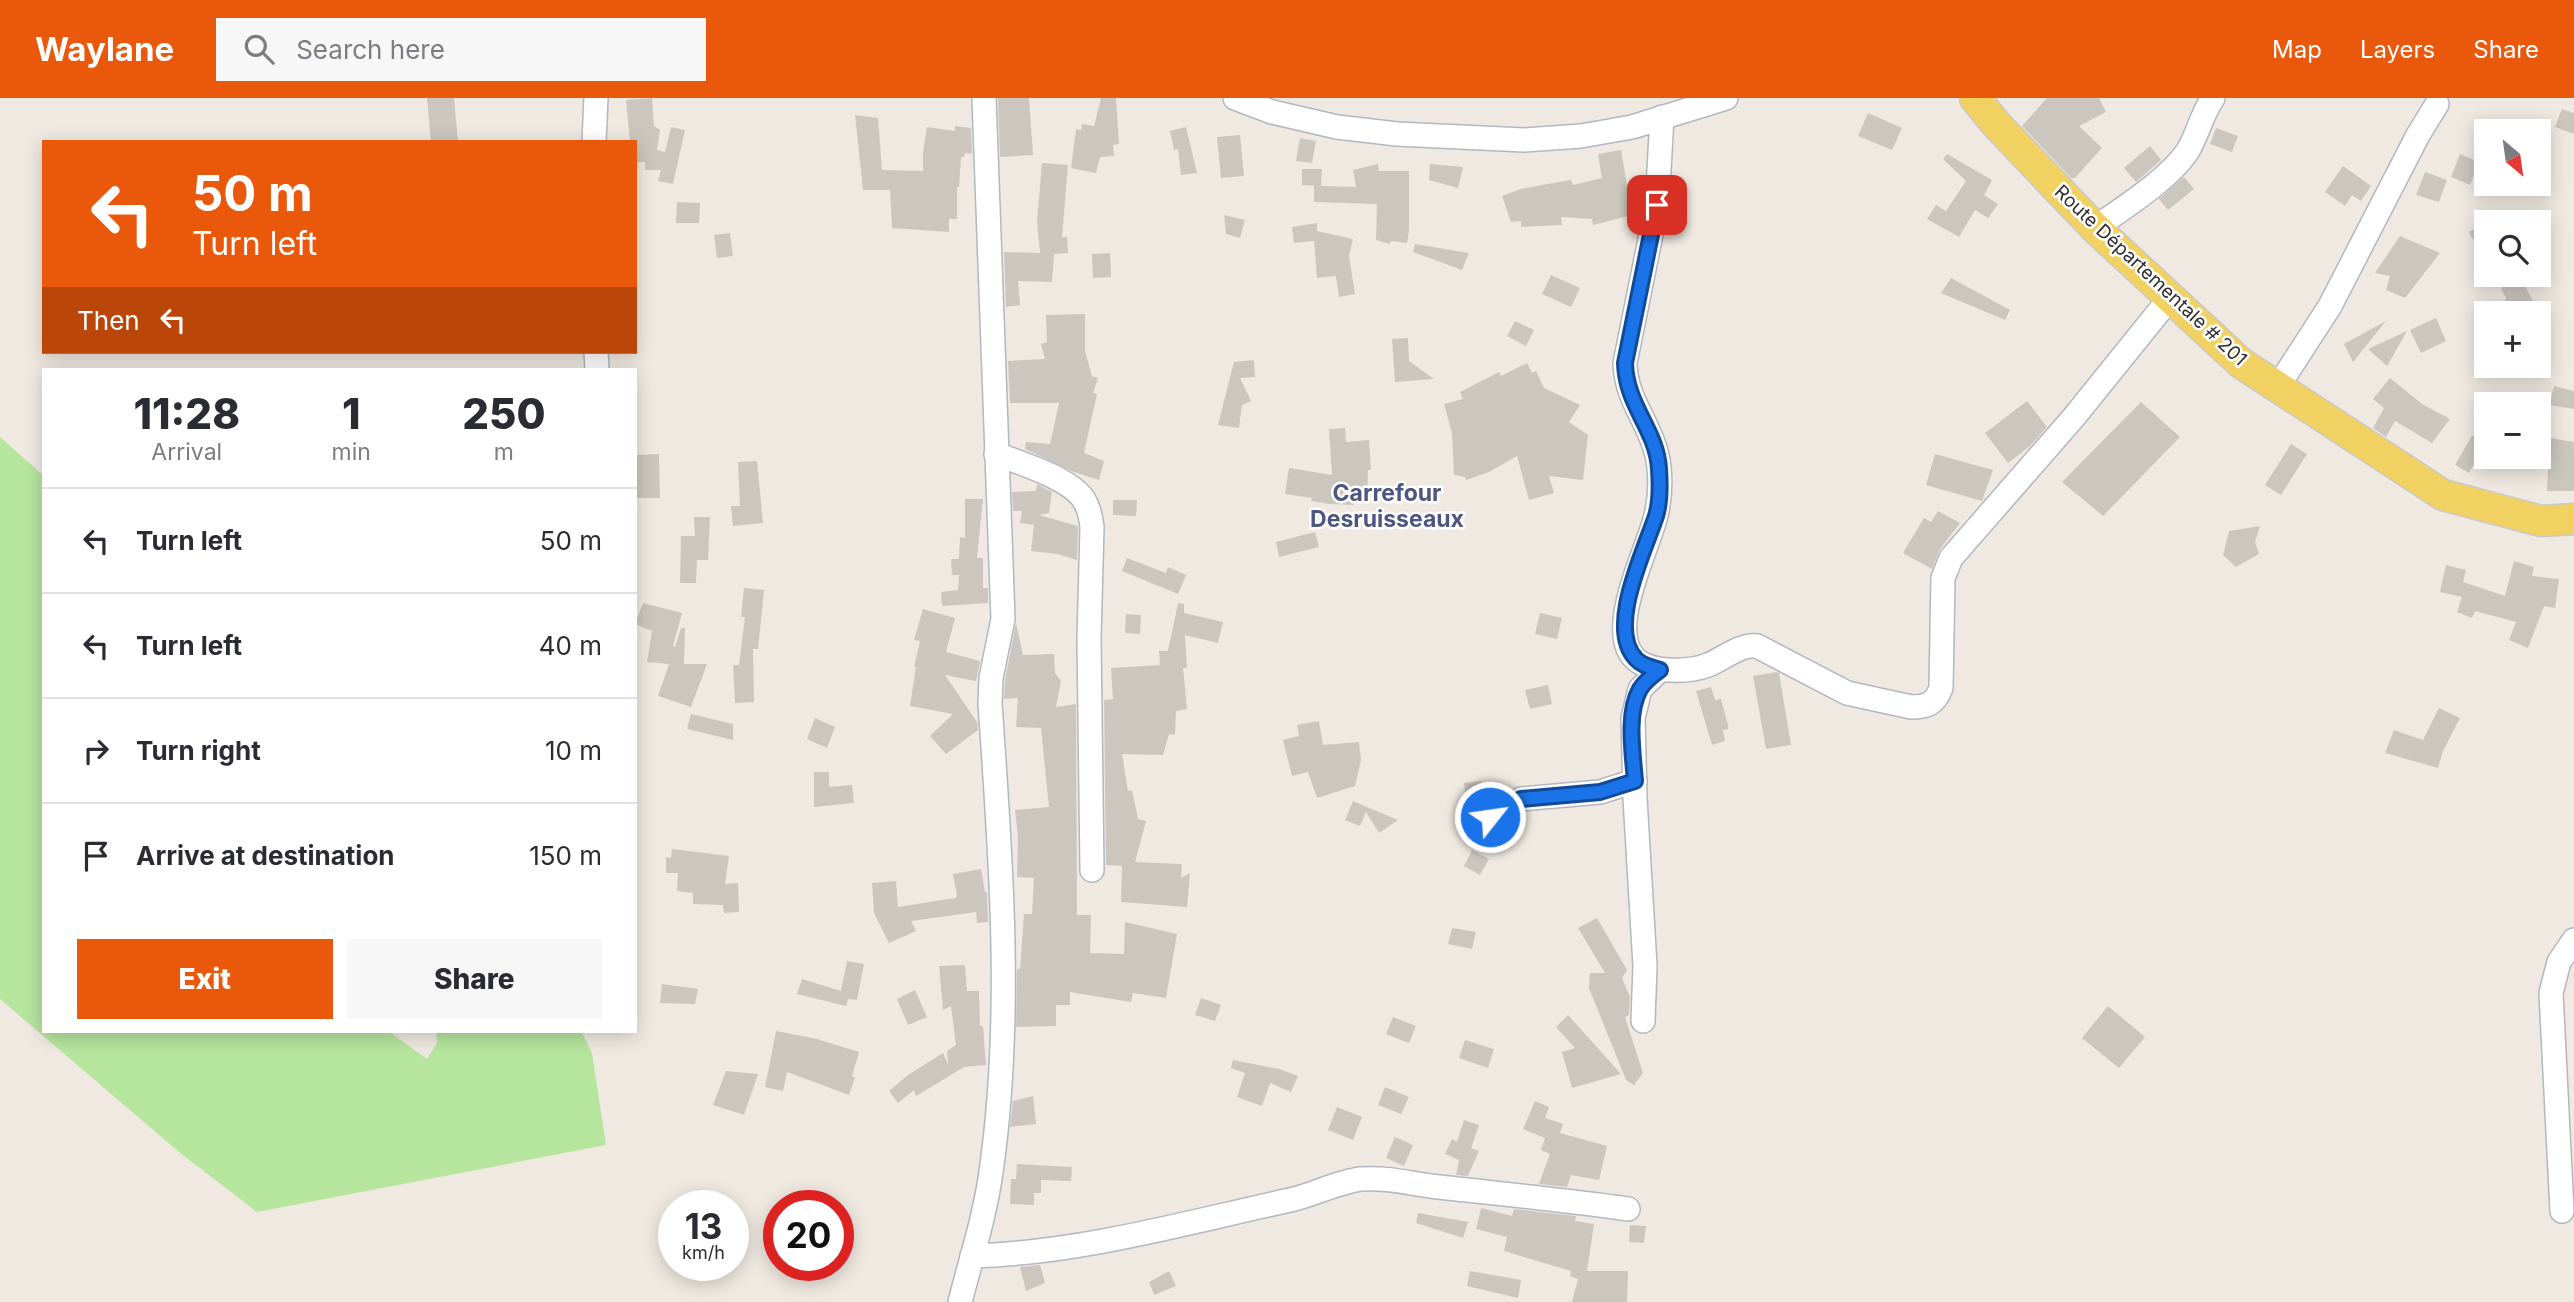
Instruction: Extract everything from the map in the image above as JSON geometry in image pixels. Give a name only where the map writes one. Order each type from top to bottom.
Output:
[{"type":"main road","name":"Route Départementale # 201","points":[[1975,98],[1997,125],[2095,228],[2241,363],[2444,495],[2541,521],[2574,519]]},
{"type":"street","points":[[594,140],[596,98]]},
{"type":"street","points":[[960,1302],[985,1207],[999,1088],[1002,867],[990,704],[991,678],[1003,619],[984,98]]},
{"type":"street","points":[[1236,98],[1272,112],[1337,127],[1397,134],[1524,140],[1581,136],[1632,127],[1726,98]]},
{"type":"street","points":[[2095,228],[2154,186],[2182,160],[2190,149],[2204,110],[2213,98]]},
{"type":"street","points":[[2277,388],[2330,306],[2418,135],[2437,104]]},
{"type":"street","points":[[1662,117],[1657,205],[1625,363],[1625,380],[1654,446],[1659,467],[1657,513],[1629,591],[1627,641],[1636,659],[1643,664],[1660,670],[1703,667],[1745,647],[1757,646],[1847,693],[1911,707],[1921,707],[1933,702],[1941,688],[1943,578],[1951,558],[2074,417],[2170,298]]},
{"type":"street","points":[[996,454],[1060,481],[1084,499],[1089,512],[1092,527],[1089,638],[1092,870]]},
{"type":"street","points":[[1643,1021],[1645,967],[1633,740],[1636,702],[1640,689],[1660,670]]},
{"type":"street","points":[[1490,817],[1521,799],[1600,792],[1635,781]]},
{"type":"street","points":[[2562,1211],[2551,993],[2559,962],[2574,940]]},
{"type":"street","points":[[972,1256],[1010,1255],[1114,1239],[1303,1198],[1356,1180],[1375,1178],[1628,1209]]},
{"type":"green space","points":[[0,437],[42,474],[42,1033],[391,1033],[427,1059],[437,1043],[436,1033],[582,1033],[592,1053],[606,1145],[257,1212],[179,1152],[0,999]]},
{"type":"building","points":[[427,98],[454,98],[458,140],[431,140]]},
{"type":"building","points":[[652,98],[654,126],[660,130],[657,150],[665,152],[671,127],[685,130],[673,184],[658,181],[661,170],[645,170],[645,162],[637,162],[637,140],[630,140],[626,100]]},
{"type":"building","points":[[998,98],[1029,98],[1033,155],[1000,157]]},
{"type":"building","points":[[1101,98],[1116,98],[1119,144],[1113,145],[1114,156],[1100,157],[1096,173],[1071,168],[1076,129],[1081,130],[1082,124],[1094,126]]},
{"type":"building","points":[[2047,98],[2099,98],[2106,112],[2079,126],[2102,148],[2075,178],[2071,178],[2022,126]]},
{"type":"building","points":[[2562,109],[2574,113],[2574,134],[2555,127]]},
{"type":"building","points":[[1868,113],[1902,128],[1892,150],[1858,136]]},
{"type":"building","points":[[855,115],[878,118],[882,170],[923,171],[927,127],[955,131],[955,126],[971,128],[972,154],[965,153],[964,157],[961,157],[957,219],[949,219],[949,232],[892,228],[890,190],[863,190]]},
{"type":"building","points":[[1186,127],[1197,173],[1181,175],[1178,149],[1174,150],[1170,131]]},
{"type":"building","points":[[2216,128],[2238,136],[2232,152],[2210,144]]},
{"type":"building","points":[[1240,135],[1244,176],[1221,178],[1217,137]]},
{"type":"building","points":[[1300,138],[1316,141],[1312,163],[1296,161]]},
{"type":"building","points":[[2150,146],[2161,160],[2136,182],[2124,168]]},
{"type":"building","points":[[1621,150],[1632,215],[1593,225],[1592,219],[1561,217],[1562,225],[1521,227],[1521,221],[1511,222],[1502,196],[1553,183],[1571,180],[1573,185],[1602,178],[1598,154]]},
{"type":"building","points":[[1947,154],[1992,180],[1984,195],[1998,204],[1988,218],[1975,210],[1959,237],[1927,219],[1936,205],[1946,211],[1966,181],[1943,159]]},
{"type":"building","points":[[2460,154],[2474,160],[2474,175],[2470,185],[2451,177]]},
{"type":"building","points":[[1042,163],[1068,165],[1062,237],[1067,237],[1068,253],[1054,254],[1052,282],[1018,281],[1020,305],[1006,307],[1004,252],[1040,253],[1037,222]]},
{"type":"building","points":[[1378,164],[1379,171],[1409,171],[1407,243],[1391,241],[1390,244],[1376,240],[1377,204],[1314,202],[1314,186],[1302,185],[1302,169],[1322,169],[1321,186],[1356,187],[1353,170]]},
{"type":"building","points":[[1430,164],[1463,167],[1458,188],[1429,180]]},
{"type":"building","points":[[2343,166],[2371,186],[2361,201],[2352,195],[2345,206],[2325,192]]},
{"type":"building","points":[[2425,172],[2447,180],[2439,202],[2416,195]]},
{"type":"building","points":[[2184,177],[2194,189],[2168,210],[2159,199]]},
{"type":"building","points":[[677,202],[700,203],[699,223],[676,223]]},
{"type":"building","points":[[1224,215],[1245,220],[1240,238],[1226,234]]},
{"type":"building","points":[[1317,223],[1317,231],[1353,239],[1349,256],[1355,294],[1339,297],[1336,276],[1317,278],[1314,241],[1294,243],[1292,227]]},
{"type":"building","points":[[730,233],[733,256],[717,258],[714,235]]},
{"type":"building","points":[[2400,236],[2440,253],[2405,298],[2386,290],[2390,276],[2375,273]]},
{"type":"building","points":[[1415,244],[1469,253],[1462,270],[1413,252]]},
{"type":"building","points":[[1110,253],[1111,277],[1093,278],[1092,254]]},
{"type":"building","points":[[1551,275],[1580,288],[1571,307],[1542,294]]},
{"type":"building","points":[[1951,278],[2010,310],[2005,320],[1941,293]]},
{"type":"building","points":[[2526,287],[2533,301],[2505,301],[2501,288]]},
{"type":"building","points":[[1085,314],[1085,351],[1092,376],[1098,378],[1093,393],[1097,394],[1084,453],[1104,461],[1099,480],[1074,472],[1025,449],[1026,442],[1050,444],[1059,403],[1010,403],[1008,361],[1045,359],[1041,344],[1047,342],[1046,315]]},
{"type":"building","points":[[2436,318],[2446,341],[2421,353],[2410,330]]},
{"type":"building","points":[[1515,321],[1534,330],[1526,346],[1507,336]]},
{"type":"building","points":[[2386,321],[2353,362],[2344,344]]},
{"type":"building","points":[[2407,331],[2387,366],[2368,349]]},
{"type":"building","points":[[1408,338],[1409,361],[1434,379],[1395,382],[1392,339]]},
{"type":"building","points":[[1254,360],[1255,377],[1240,378],[1251,401],[1242,405],[1239,428],[1218,425],[1234,362]]},
{"type":"building","points":[[1527,363],[1532,373],[1536,371],[1544,388],[1580,405],[1569,422],[1588,435],[1583,480],[1549,476],[1554,493],[1529,500],[1517,456],[1489,472],[1466,480],[1465,477],[1454,475],[1452,433],[1444,404],[1463,399],[1460,392],[1499,372],[1501,376]]},
{"type":"building","points":[[2390,378],[2422,404],[2450,419],[2432,443],[2395,421],[2386,437],[2373,428],[2384,408],[2373,399]]},
{"type":"building","points":[[2554,386],[2574,391],[2574,409],[2551,405]]},
{"type":"building","points":[[2027,401],[2047,427],[2030,446],[2008,463],[1985,433]]},
{"type":"building","points":[[2141,402],[2180,437],[2103,516],[2062,482]]},
{"type":"building","points":[[1345,428],[1346,442],[1369,440],[1371,470],[1368,470],[1367,499],[1354,499],[1354,505],[1329,504],[1285,494],[1289,468],[1332,475],[1329,429]]},
{"type":"building","points":[[2474,436],[2474,464],[2469,473],[2455,465]]},
{"type":"building","points":[[2551,438],[2574,442],[2574,491],[2547,491],[2548,469],[2551,469]]},
{"type":"building","points":[[2291,444],[2307,454],[2281,495],[2265,485]]},
{"type":"building","points":[[659,454],[660,498],[637,498],[637,455]]},
{"type":"building","points":[[1935,454],[1993,470],[1982,501],[1926,485]]},
{"type":"building","points":[[757,461],[763,523],[733,526],[731,506],[740,506],[738,462]]},
{"type":"building","points":[[1037,484],[1052,492],[1049,513],[1039,515],[1078,526],[1077,560],[1031,551],[1034,525],[1020,523],[1022,511],[1013,511],[1012,492],[1036,491]]},
{"type":"building","points":[[965,499],[983,499],[977,558],[983,558],[983,588],[988,588],[988,603],[942,606],[941,592],[958,590],[959,575],[952,575],[951,559],[959,559],[960,537],[965,538]]},
{"type":"building","points":[[1113,500],[1137,500],[1136,516],[1113,515]]},
{"type":"building","points":[[1938,511],[1960,523],[1940,549],[1932,569],[1903,553],[1924,518],[1931,522]]},
{"type":"building","points":[[694,517],[710,517],[708,560],[697,560],[696,583],[680,583],[681,536],[695,536]]},
{"type":"building","points":[[2260,526],[2255,542],[2259,554],[2236,567],[2223,555],[2229,531]]},
{"type":"building","points":[[1315,532],[1319,547],[1279,557],[1276,542]]},
{"type":"building","points":[[1127,558],[1166,573],[1168,567],[1186,575],[1178,594],[1122,571]]},
{"type":"building","points":[[2514,561],[2534,567],[2532,576],[2559,579],[2555,608],[2544,606],[2528,648],[2509,640],[2516,622],[2475,611],[2472,618],[2457,612],[2462,597],[2440,592],[2446,565],[2466,570],[2463,582],[2505,596]]},
{"type":"building","points":[[744,588],[764,590],[758,649],[753,649],[754,702],[735,703],[733,665],[739,665],[745,617],[741,617]]},
{"type":"building","points":[[643,603],[682,613],[673,646],[675,647],[681,628],[685,628],[684,664],[707,664],[691,707],[658,696],[669,664],[647,662],[652,631],[637,625]]},
{"type":"building","points":[[1178,603],[1184,604],[1184,613],[1223,622],[1218,643],[1185,635],[1187,668],[1183,668],[1187,709],[1176,711],[1175,735],[1169,734],[1163,755],[1122,754],[1128,791],[1132,790],[1138,819],[1146,821],[1135,862],[1182,864],[1181,878],[1190,873],[1187,907],[1121,902],[1122,866],[1106,865],[1104,700],[1113,699],[1111,668],[1160,665],[1159,651],[1168,651]]},
{"type":"building","points":[[923,609],[955,618],[946,652],[980,661],[976,681],[945,675],[977,722],[978,730],[946,754],[930,736],[953,714],[910,706],[920,641],[914,640]]},
{"type":"building","points":[[1540,613],[1562,618],[1557,639],[1535,634]]},
{"type":"building","points":[[1126,614],[1141,615],[1140,634],[1125,633]]},
{"type":"building","points":[[1016,623],[1023,655],[1054,654],[1055,673],[1061,681],[1056,707],[1076,704],[1077,915],[1091,915],[1090,953],[1124,954],[1125,922],[1177,934],[1166,998],[1133,993],[1131,1002],[1070,992],[1070,1005],[1056,1005],[1056,1026],[1016,1027],[1017,969],[1020,969],[1024,914],[1032,914],[1034,878],[1017,877],[1018,837],[1015,810],[1049,807],[1041,728],[1016,727],[1018,698],[1004,699]]},
{"type":"building","points":[[1777,672],[1791,745],[1766,749],[1753,676]]},
{"type":"building","points":[[1548,685],[1552,704],[1530,709],[1525,690]]},
{"type":"building","points":[[1711,687],[1715,700],[1721,699],[1729,729],[1723,730],[1725,741],[1712,745],[1696,691]]},
{"type":"building","points":[[2439,708],[2460,718],[2443,751],[2438,768],[2385,753],[2394,730],[2423,740]]},
{"type":"building","points":[[691,714],[733,724],[733,740],[687,729]]},
{"type":"building","points":[[815,718],[835,727],[827,748],[807,739]]},
{"type":"building","points":[[1319,721],[1323,745],[1359,742],[1361,760],[1355,786],[1317,798],[1308,772],[1292,776],[1283,740],[1299,736],[1297,725]]},
{"type":"building","points":[[814,772],[829,772],[829,787],[852,785],[854,803],[814,807]]},
{"type":"building","points":[[1481,781],[1483,805],[1467,809],[1464,783]]},
{"type":"building","points":[[1353,801],[1398,820],[1379,833],[1366,812],[1360,826],[1345,820]]},
{"type":"building","points":[[672,849],[729,856],[725,884],[738,883],[739,912],[724,913],[723,905],[693,904],[693,893],[677,891],[678,873],[666,873],[666,857],[671,858]]},
{"type":"building","points":[[1472,850],[1489,859],[1480,875],[1464,866]]},
{"type":"building","points":[[981,869],[987,892],[988,922],[977,923],[976,912],[911,921],[916,931],[889,943],[874,913],[872,883],[896,881],[898,907],[955,898],[957,896],[953,874]]},
{"type":"building","points":[[1597,918],[1627,970],[1622,978],[1630,997],[1629,1015],[1625,1017],[1643,1073],[1634,1085],[1626,1080],[1589,988],[1590,973],[1605,973],[1578,928]]},
{"type":"building","points":[[1452,928],[1476,932],[1472,949],[1448,944]]},
{"type":"building","points":[[847,961],[864,964],[857,1000],[848,999],[846,1006],[797,994],[802,979],[841,991]]},
{"type":"building","points":[[965,965],[967,991],[979,991],[980,1026],[983,1026],[986,1065],[964,1067],[916,1096],[914,1090],[898,1103],[889,1091],[908,1075],[943,1053],[948,1065],[947,1051],[956,1045],[951,1006],[943,1010],[939,966]]},
{"type":"building","points":[[662,984],[698,989],[695,1004],[660,1003]]},
{"type":"building","points":[[915,990],[927,1017],[908,1025],[897,999]]},
{"type":"building","points":[[1201,998],[1221,1005],[1215,1021],[1195,1015]]},
{"type":"building","points":[[2108,1006],[2145,1037],[2119,1068],[2082,1038]]},
{"type":"building","points":[[1568,1015],[1621,1074],[1572,1088],[1562,1052],[1575,1048],[1556,1027]]},
{"type":"building","points":[[1393,1017],[1416,1026],[1409,1043],[1386,1034]]},
{"type":"building","points":[[776,1031],[817,1039],[859,1052],[849,1095],[787,1072],[783,1091],[765,1087]]},
{"type":"building","points":[[1465,1040],[1494,1049],[1488,1068],[1459,1058]]},
{"type":"building","points":[[1233,1060],[1279,1069],[1298,1076],[1291,1092],[1270,1083],[1262,1106],[1237,1097],[1245,1073],[1231,1068]]},
{"type":"building","points":[[726,1071],[758,1074],[744,1115],[713,1105]]},
{"type":"building","points":[[1385,1087],[1409,1097],[1401,1114],[1378,1105]]},
{"type":"building","points":[[1033,1096],[1036,1124],[1010,1127],[1013,1101]]},
{"type":"building","points":[[1535,1101],[1549,1107],[1545,1118],[1563,1124],[1560,1133],[1607,1146],[1599,1180],[1571,1175],[1567,1187],[1539,1184],[1550,1154],[1541,1150],[1545,1138],[1523,1129]]},
{"type":"building","points":[[1337,1107],[1362,1117],[1353,1140],[1328,1130]]},
{"type":"building","points":[[1464,1120],[1479,1125],[1471,1148],[1479,1151],[1468,1176],[1456,1175],[1459,1160],[1445,1154],[1452,1139],[1457,1142]]},
{"type":"building","points":[[1395,1137],[1413,1145],[1404,1166],[1386,1158]]},
{"type":"building","points":[[1017,1164],[1072,1167],[1071,1181],[1041,1180],[1041,1193],[1034,1193],[1034,1205],[1010,1204],[1011,1179],[1016,1179]]},
{"type":"building","points":[[1481,1208],[1512,1216],[1514,1209],[1576,1216],[1575,1221],[1594,1224],[1587,1271],[1628,1271],[1627,1302],[1572,1302],[1578,1279],[1570,1276],[1571,1271],[1504,1251],[1507,1237],[1476,1229]]},
{"type":"building","points":[[1418,1213],[1468,1222],[1463,1238],[1416,1223]]},
{"type":"building","points":[[1630,1225],[1646,1226],[1644,1243],[1629,1242]]},
{"type":"building","points":[[1040,1265],[1045,1283],[1026,1291],[1020,1267]]},
{"type":"building","points":[[1169,1271],[1176,1286],[1154,1295],[1149,1282]]},
{"type":"building","points":[[1470,1271],[1521,1280],[1518,1298],[1467,1286]]},
{"type":"district","name":"Carrefour Desruisseaux","points":[[1387,506]]},
{"type":"route","points":[[1490,817],[1521,799],[1600,792],[1635,781],[1633,718],[1636,702],[1640,689],[1660,670],[1643,664],[1631,652],[1627,641],[1627,613],[1629,591],[1657,513],[1659,467],[1654,446],[1625,380],[1625,363],[1629,332],[1657,205]]}]
